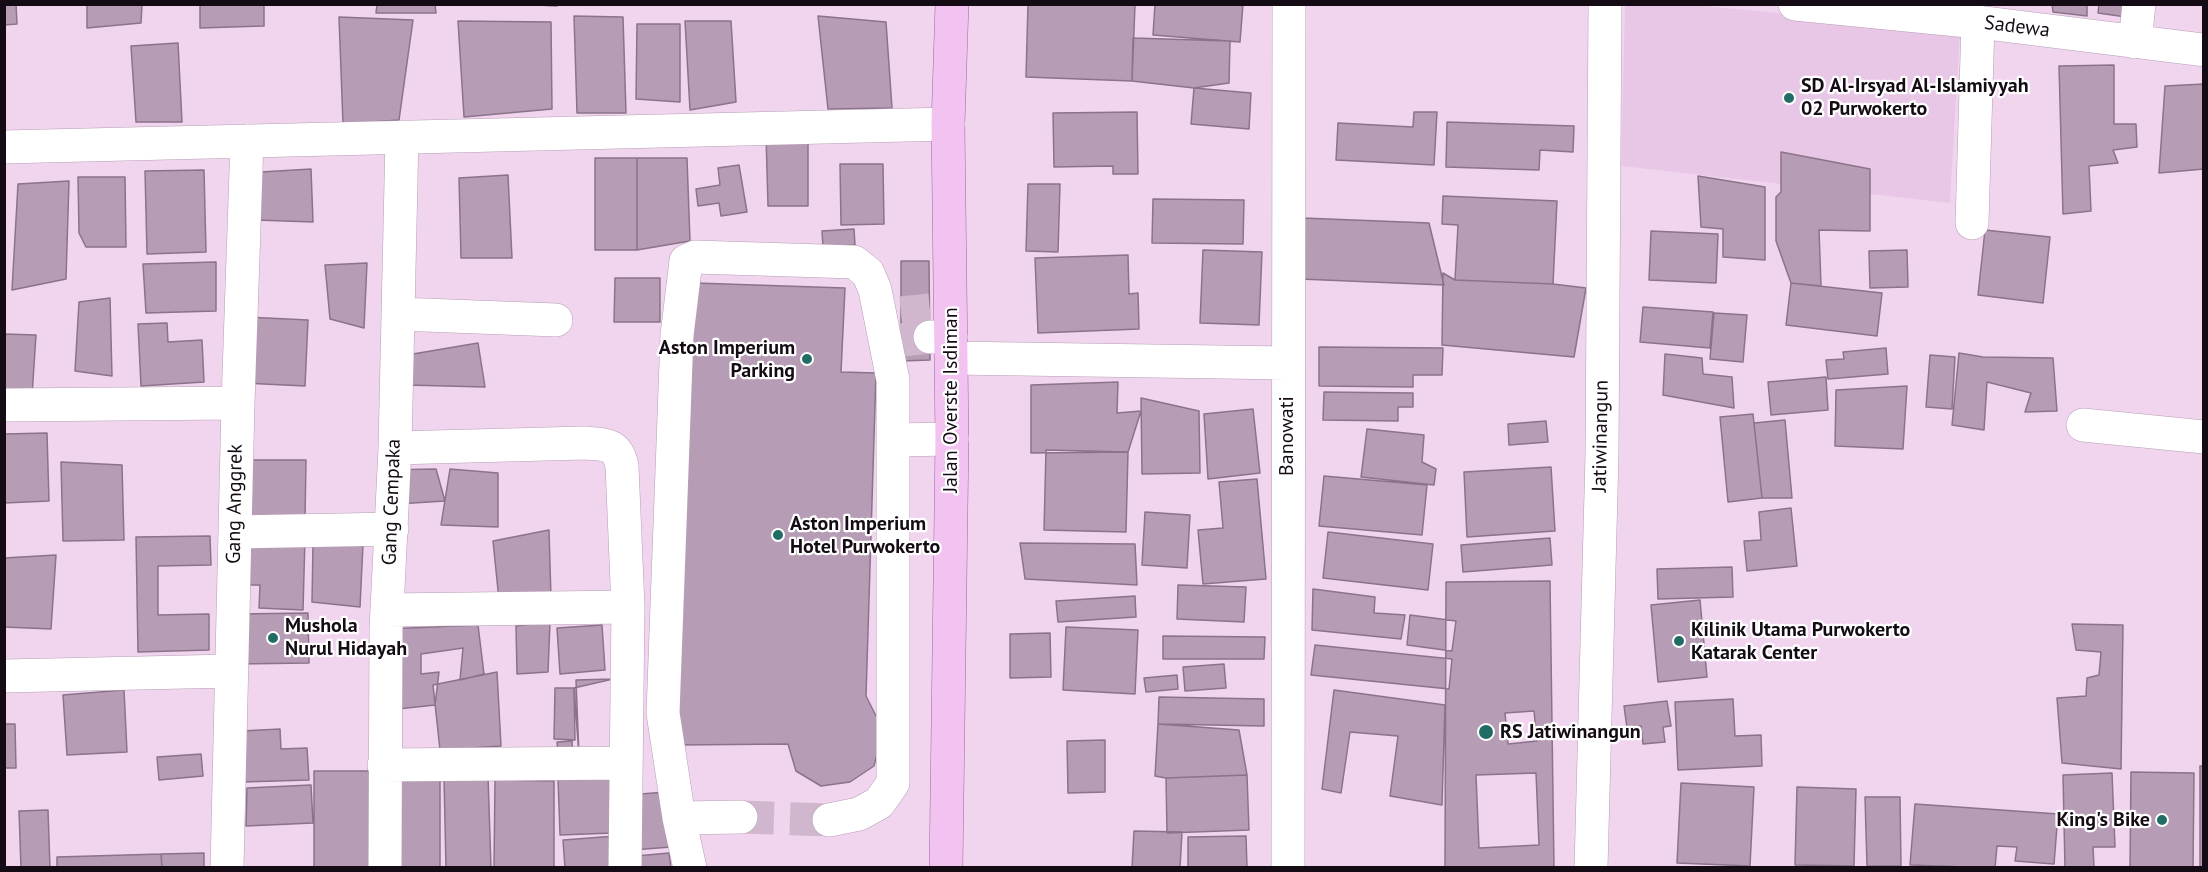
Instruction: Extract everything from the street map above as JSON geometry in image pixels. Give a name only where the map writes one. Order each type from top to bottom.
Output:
[{"type":"main road","name":"Jalan Overste Isdiman","points":[[946,867],[952,439],[920,329],[948,124],[952,4]]},
{"type":"street","name":"Banowati","points":[[1288,867],[1289,4]]},
{"type":"street","name":"Jatiwinangun","points":[[1591,867],[1602,455],[1605,4]]},
{"type":"street","name":"Sadewa","points":[[1795,4],[1978,22],[2204,50]]},
{"type":"street","points":[[2135,42],[2139,4]]},
{"type":"street","points":[[1972,223],[1978,22]]},
{"type":"street","points":[[4,147],[948,124]]},
{"type":"street","name":"Gang Cempaka","points":[[385,867],[384,765],[395,448],[402,137]]},
{"type":"street","name":"Gang Anggrek","points":[[227,867],[247,141]]},
{"type":"street","points":[[690,867],[679,818],[663,713],[677,335],[686,261],[695,257],[854,262],[868,273],[874,290],[920,329],[1287,363]]},
{"type":"street","points":[[398,314],[556,320]]},
{"type":"street","points":[[829,820],[859,814],[879,802],[893,783],[893,380],[920,329]]},
{"type":"street","points":[[4,405],[238,403]]},
{"type":"street","points":[[2083,425],[2204,437]]},
{"type":"street","points":[[893,440],[952,439]]},
{"type":"street","points":[[395,448],[584,443],[611,446],[620,454],[628,607],[625,867]]},
{"type":"street","points":[[235,532],[392,530]]},
{"type":"street","points":[[388,610],[628,607]]},
{"type":"street","points":[[4,676],[231,671]]},
{"type":"street","points":[[384,765],[625,763]]},
{"type":"street","points":[[679,818],[741,817]]},
{"type":"shaded area","name":"SD Al-Irsyad Al-Islamiyyah 02 Purwokerto","points":[[1625,5],[1693,5],[1960,30],[1950,203],[1621,166]]},
{"type":"building","points":[[4,4],[16,4],[17,24],[4,25]]},
{"type":"building","points":[[87,4],[142,4],[141,23],[87,28]]},
{"type":"building","points":[[200,4],[264,4],[264,26],[200,28]]},
{"type":"building","points":[[377,4],[435,4],[436,13],[376,13]]},
{"type":"building","points":[[515,4],[558,4],[557,6]]},
{"type":"building","points":[[1028,4],[1135,5],[1132,81],[1026,77]]},
{"type":"building","points":[[1155,4],[1243,4],[1240,42],[1153,35]]},
{"type":"building","points":[[2052,4],[2087,4],[2087,16],[2053,12]]},
{"type":"building","points":[[2099,4],[2128,4],[2126,17],[2098,13]]},
{"type":"building","points":[[574,16],[623,17],[626,113],[577,113]]},
{"type":"building","points":[[818,16],[886,22],[892,108],[828,109]]},
{"type":"building","points":[[339,17],[413,20],[399,120],[343,124]]},
{"type":"building","points":[[458,21],[551,22],[552,109],[464,117]]},
{"type":"building","points":[[685,21],[731,21],[736,102],[690,110]]},
{"type":"building","points":[[637,24],[680,24],[680,102],[636,99]]},
{"type":"building","points":[[1133,38],[1230,41],[1229,83],[1194,88],[1132,81]]},
{"type":"building","points":[[178,43],[182,122],[136,122],[131,46]]},
{"type":"building","points":[[2114,65],[2114,124],[2136,124],[2137,147],[2113,150],[2118,163],[2089,166],[2091,211],[2063,214],[2059,66]]},
{"type":"building","points":[[2204,84],[2204,169],[2159,173],[2165,86]]},
{"type":"building","points":[[1194,88],[1251,93],[1249,129],[1191,124]]},
{"type":"building","points":[[1137,112],[1138,174],[1113,174],[1113,166],[1054,167],[1053,113]]},
{"type":"building","points":[[1414,112],[1437,112],[1434,165],[1336,160],[1338,123],[1413,127]]},
{"type":"building","points":[[1447,122],[1574,126],[1573,152],[1540,150],[1539,170],[1446,167]]},
{"type":"building","points":[[766,135],[808,135],[808,206],[768,206]]},
{"type":"building","points":[[1781,152],[1870,169],[1870,231],[1819,230],[1821,286],[1791,283],[1776,241],[1776,197],[1781,192]]},
{"type":"building","points":[[595,158],[637,158],[637,250],[595,250]]},
{"type":"building","points":[[637,158],[687,158],[690,241],[637,250]]},
{"type":"building","points":[[840,164],[883,164],[884,224],[841,225]]},
{"type":"building","points":[[739,165],[747,212],[721,216],[719,203],[698,206],[696,189],[720,185],[718,168]]},
{"type":"building","points":[[311,169],[313,222],[256,220],[261,172]]},
{"type":"building","points":[[204,170],[206,252],[147,254],[145,171]]},
{"type":"building","points":[[508,175],[512,258],[461,258],[459,178]]},
{"type":"building","points":[[1698,176],[1765,187],[1765,260],[1723,257],[1723,229],[1701,227]]},
{"type":"building","points":[[78,177],[125,177],[126,247],[86,247],[79,233]]},
{"type":"building","points":[[69,181],[66,279],[12,290],[18,184]]},
{"type":"building","points":[[1028,184],[1060,184],[1058,252],[1026,251]]},
{"type":"building","points":[[1443,196],[1557,201],[1553,284],[1455,280],[1458,225],[1442,224]]},
{"type":"building","points":[[1153,199],[1244,200],[1243,244],[1152,243]]},
{"type":"building","points":[[1303,218],[1429,223],[1444,285],[1300,279]]},
{"type":"building","points":[[854,229],[855,245],[823,247],[822,231]]},
{"type":"building","points":[[1985,230],[2050,237],[2043,303],[1978,295]]},
{"type":"building","points":[[1651,231],[1718,234],[1716,283],[1649,280]]},
{"type":"building","points":[[1203,250],[1262,252],[1259,325],[1200,323]]},
{"type":"building","points":[[1907,250],[1908,287],[1870,288],[1869,251]]},
{"type":"building","points":[[1128,255],[1129,294],[1138,293],[1139,329],[1038,333],[1035,258]]},
{"type":"building","points":[[901,261],[929,261],[930,360],[901,361]]},
{"type":"building","points":[[216,262],[216,311],[146,313],[143,264]]},
{"type":"building","points":[[367,263],[364,328],[330,319],[325,265]]},
{"type":"building","points":[[1443,273],[1455,280],[1553,284],[1586,288],[1574,357],[1442,345]]},
{"type":"building","points":[[615,278],[660,278],[660,322],[614,322]]},
{"type":"building","name":"Aston Imperium Hotel Purwokerto","points":[[695,283],[845,288],[841,372],[876,373],[866,696],[883,730],[874,766],[850,782],[821,786],[796,771],[788,744],[677,745]]},
{"type":"building","points":[[1791,283],[1882,293],[1877,336],[1786,325]]},
{"type":"building","points":[[110,298],[112,376],[75,371],[79,302]]},
{"type":"building","points":[[1643,307],[1713,312],[1710,348],[1640,342]]},
{"type":"building","points":[[1714,313],[1747,315],[1743,362],[1710,359]]},
{"type":"building","points":[[246,317],[308,320],[305,386],[243,383]]},
{"type":"building","points":[[167,323],[168,342],[202,340],[204,382],[141,386],[138,324]]},
{"type":"building","points":[[4,334],[36,335],[32,396],[4,390]]},
{"type":"building","points":[[478,343],[485,387],[406,385],[407,355]]},
{"type":"building","points":[[1319,347],[1443,348],[1442,375],[1413,375],[1413,387],[1319,386]]},
{"type":"building","points":[[1886,348],[1888,374],[1828,379],[1826,360],[1844,359],[1843,352]]},
{"type":"building","points":[[1959,353],[1983,357],[2053,358],[2057,411],[2025,412],[2031,393],[1987,382],[1984,430],[1952,425]]},
{"type":"building","points":[[1665,354],[1702,358],[1703,374],[1732,377],[1734,408],[1663,395]]},
{"type":"building","points":[[1930,355],[1955,357],[1952,409],[1926,407]]},
{"type":"building","points":[[1826,377],[1828,410],[1771,415],[1768,382]]},
{"type":"building","points":[[1118,382],[1117,413],[1141,411],[1128,452],[1031,453],[1031,385]]},
{"type":"building","points":[[1907,386],[1903,449],[1835,446],[1836,390]]},
{"type":"building","points":[[1324,392],[1413,393],[1413,407],[1398,407],[1398,421],[1323,420]]},
{"type":"building","points":[[1141,398],[1199,411],[1200,473],[1142,474]]},
{"type":"building","points":[[1253,409],[1260,473],[1208,479],[1204,414]]},
{"type":"building","points":[[1753,414],[1762,498],[1728,502],[1720,417]]},
{"type":"building","points":[[1785,420],[1792,498],[1762,498],[1754,423]]},
{"type":"building","points":[[1546,421],[1548,442],[1509,445],[1508,424]]},
{"type":"building","points":[[1367,429],[1424,435],[1422,462],[1436,469],[1434,485],[1361,477]]},
{"type":"building","points":[[47,433],[49,501],[4,503],[4,434]]},
{"type":"building","points":[[1046,450],[1128,452],[1126,532],[1044,530]]},
{"type":"building","points":[[240,460],[306,460],[305,519],[239,519]]},
{"type":"building","points":[[61,462],[122,465],[124,540],[63,541]]},
{"type":"building","points":[[1551,467],[1555,531],[1467,537],[1464,472]]},
{"type":"building","points":[[436,469],[445,501],[381,505],[383,470]]},
{"type":"building","points":[[450,469],[498,473],[498,527],[441,525]]},
{"type":"building","points":[[1324,476],[1427,485],[1422,535],[1319,526]]},
{"type":"building","points":[[1257,479],[1266,579],[1203,584],[1198,530],[1223,528],[1219,482]]},
{"type":"building","points":[[1791,508],[1797,566],[1747,571],[1744,541],[1761,540],[1759,512]]},
{"type":"building","points":[[1145,512],[1190,515],[1187,568],[1142,565]]},
{"type":"building","points":[[549,530],[551,598],[499,600],[493,541]]},
{"type":"building","points":[[1328,532],[1433,544],[1428,590],[1323,578]]},
{"type":"building","points":[[210,536],[211,565],[158,566],[158,615],[209,614],[209,650],[138,652],[136,537]]},
{"type":"building","points":[[239,536],[305,538],[303,610],[259,608],[260,585],[238,585]]},
{"type":"building","points":[[1550,538],[1552,565],[1463,572],[1461,545]]},
{"type":"building","points":[[1020,543],[1135,544],[1137,585],[1025,579]]},
{"type":"building","points":[[363,544],[360,607],[312,602],[313,545]]},
{"type":"building","points":[[56,555],[51,629],[4,627],[4,558]]},
{"type":"building","points":[[1732,567],[1733,597],[1658,599],[1657,569]]},
{"type":"building","name":"RS Jatiwinangun","points":[[1550,581],[1554,868],[1445,868],[1446,582]]},
{"type":"building","points":[[1178,585],[1246,587],[1244,622],[1177,619]]},
{"type":"building","points":[[1313,589],[1375,597],[1374,613],[1405,615],[1401,639],[1312,630]]},
{"type":"building","points":[[1135,596],[1136,617],[1058,622],[1056,601]]},
{"type":"building","name":"Kilinik Utama Purwokerto Katarak Center","points":[[1700,600],[1707,677],[1658,682],[1651,605]]},
{"type":"building","name":"Mushola Nurul Hidayah","points":[[308,613],[309,663],[237,664],[237,614]]},
{"type":"building","points":[[1410,615],[1456,621],[1452,651],[1407,645]]},
{"type":"building","points":[[550,622],[548,672],[517,674],[516,626]]},
{"type":"building","points":[[2072,624],[2123,625],[2121,769],[2062,763],[2057,698],[2086,696],[2087,678],[2099,675],[2101,652],[2076,650]]},
{"type":"building","points":[[478,625],[484,674],[460,680],[463,648],[421,654],[421,674],[439,672],[435,705],[398,709],[387,629]]},
{"type":"building","points":[[602,625],[605,670],[560,674],[557,628]]},
{"type":"building","points":[[1066,627],[1138,630],[1135,694],[1063,690]]},
{"type":"building","points":[[1050,633],[1051,677],[1010,678],[1010,634]]},
{"type":"building","points":[[1163,636],[1265,637],[1264,659],[1163,659]]},
{"type":"building","points":[[1315,645],[1452,659],[1449,689],[1311,675]]},
{"type":"building","points":[[1224,664],[1226,688],[1185,691],[1183,667]]},
{"type":"building","points":[[497,672],[501,746],[440,750],[433,685]]},
{"type":"building","points":[[1177,675],[1178,689],[1146,692],[1144,678]]},
{"type":"building","points":[[613,679],[614,755],[579,756],[576,680]]},
{"type":"building","points":[[613,679],[616,756],[579,756],[574,688]]},
{"type":"building","points":[[555,688],[574,688],[575,740],[554,739]]},
{"type":"building","points":[[124,690],[127,752],[67,755],[63,695]]},
{"type":"building","points":[[1334,690],[1445,705],[1442,805],[1390,796],[1398,736],[1350,732],[1341,793],[1322,789]]},
{"type":"building","points":[[1159,697],[1264,699],[1264,726],[1158,724]]},
{"type":"building","points":[[1733,699],[1735,736],[1761,735],[1762,766],[1678,770],[1675,702]]},
{"type":"building","points":[[1667,701],[1671,726],[1663,727],[1665,742],[1643,744],[1641,726],[1627,728],[1624,706]]},
{"type":"building","points":[[1534,711],[1537,741],[1508,744],[1505,713]]},
{"type":"building","points":[[4,724],[15,724],[16,768],[4,768]]},
{"type":"building","points":[[1158,724],[1239,730],[1247,775],[1166,778],[1155,776]]},
{"type":"building","points":[[280,729],[281,749],[307,748],[309,780],[243,782],[241,731]]},
{"type":"building","points":[[1105,740],[1105,792],[1068,793],[1067,741]]},
{"type":"building","points":[[572,741],[573,759],[559,760],[557,742]]},
{"type":"building","points":[[201,754],[203,776],[159,780],[157,757]]},
{"type":"building","points":[[2200,766],[2204,766],[2204,868],[2200,868]]},
{"type":"building","points":[[314,771],[372,771],[372,868],[314,868]]},
{"type":"building","name":"King's Bike","points":[[2131,772],[2194,773],[2193,868],[2130,868]]},
{"type":"building","points":[[1536,773],[1539,845],[1479,848],[1476,775]]},
{"type":"building","points":[[2112,773],[2115,847],[2093,847],[2094,868],[2065,868],[2063,775]]},
{"type":"building","points":[[1247,775],[1249,830],[1167,833],[1166,778]]},
{"type":"building","points":[[488,776],[491,868],[446,868],[444,777]]},
{"type":"building","points":[[610,776],[612,833],[560,835],[558,778]]},
{"type":"building","points":[[440,778],[440,868],[389,868],[389,782]]},
{"type":"building","points":[[495,780],[554,781],[554,868],[494,868]]},
{"type":"building","points":[[1681,783],[1754,787],[1750,866],[1677,863]]},
{"type":"building","points":[[311,785],[313,823],[246,826],[247,788]]},
{"type":"building","points":[[1797,787],[1856,789],[1854,866],[1795,865]]},
{"type":"building","points":[[666,792],[671,847],[633,850],[628,795]]},
{"type":"building","points":[[1865,797],[1900,797],[1901,866],[1867,866]]},
{"type":"building","points":[[1915,804],[2058,814],[2054,864],[2015,861],[2017,847],[1997,846],[1995,868],[1910,865]]},
{"type":"building","points":[[48,810],[50,868],[21,868],[19,811]]},
{"type":"building","points":[[1134,831],[1182,832],[1180,868],[1132,868]]},
{"type":"building","points":[[616,836],[615,868],[565,868],[563,840]]},
{"type":"building","points":[[1246,836],[1247,868],[1188,868],[1188,837]]},
{"type":"building","points":[[204,853],[204,868],[162,868],[161,854]]},
{"type":"building","points":[[669,853],[671,868],[637,868],[636,856]]},
{"type":"building","points":[[161,854],[162,868],[57,868],[57,857]]},
{"type":"tunnel","points":[[901,313],[930,310]]},
{"type":"tunnel","points":[[901,340],[930,337]]},
{"type":"tunnel","points":[[741,817],[829,820]]},
{"type":"place","name":"SD Al-Irsyad Al-Islamiyyah 02 Purwokerto","points":[[1789,98]]},
{"type":"place","name":"Aston Imperium Parking","points":[[807,359]]},
{"type":"place","name":"Aston Imperium Hotel Purwokerto","points":[[778,535]]},
{"type":"place","name":"Mushola Nurul Hidayah","points":[[273,638]]},
{"type":"place","name":"Kilinik Utama Purwokerto Katarak Center","points":[[1679,641]]},
{"type":"place","name":"RS Jatiwinangun","points":[[1486,732]]},
{"type":"place","name":"King's Bike","points":[[2162,820]]}]
